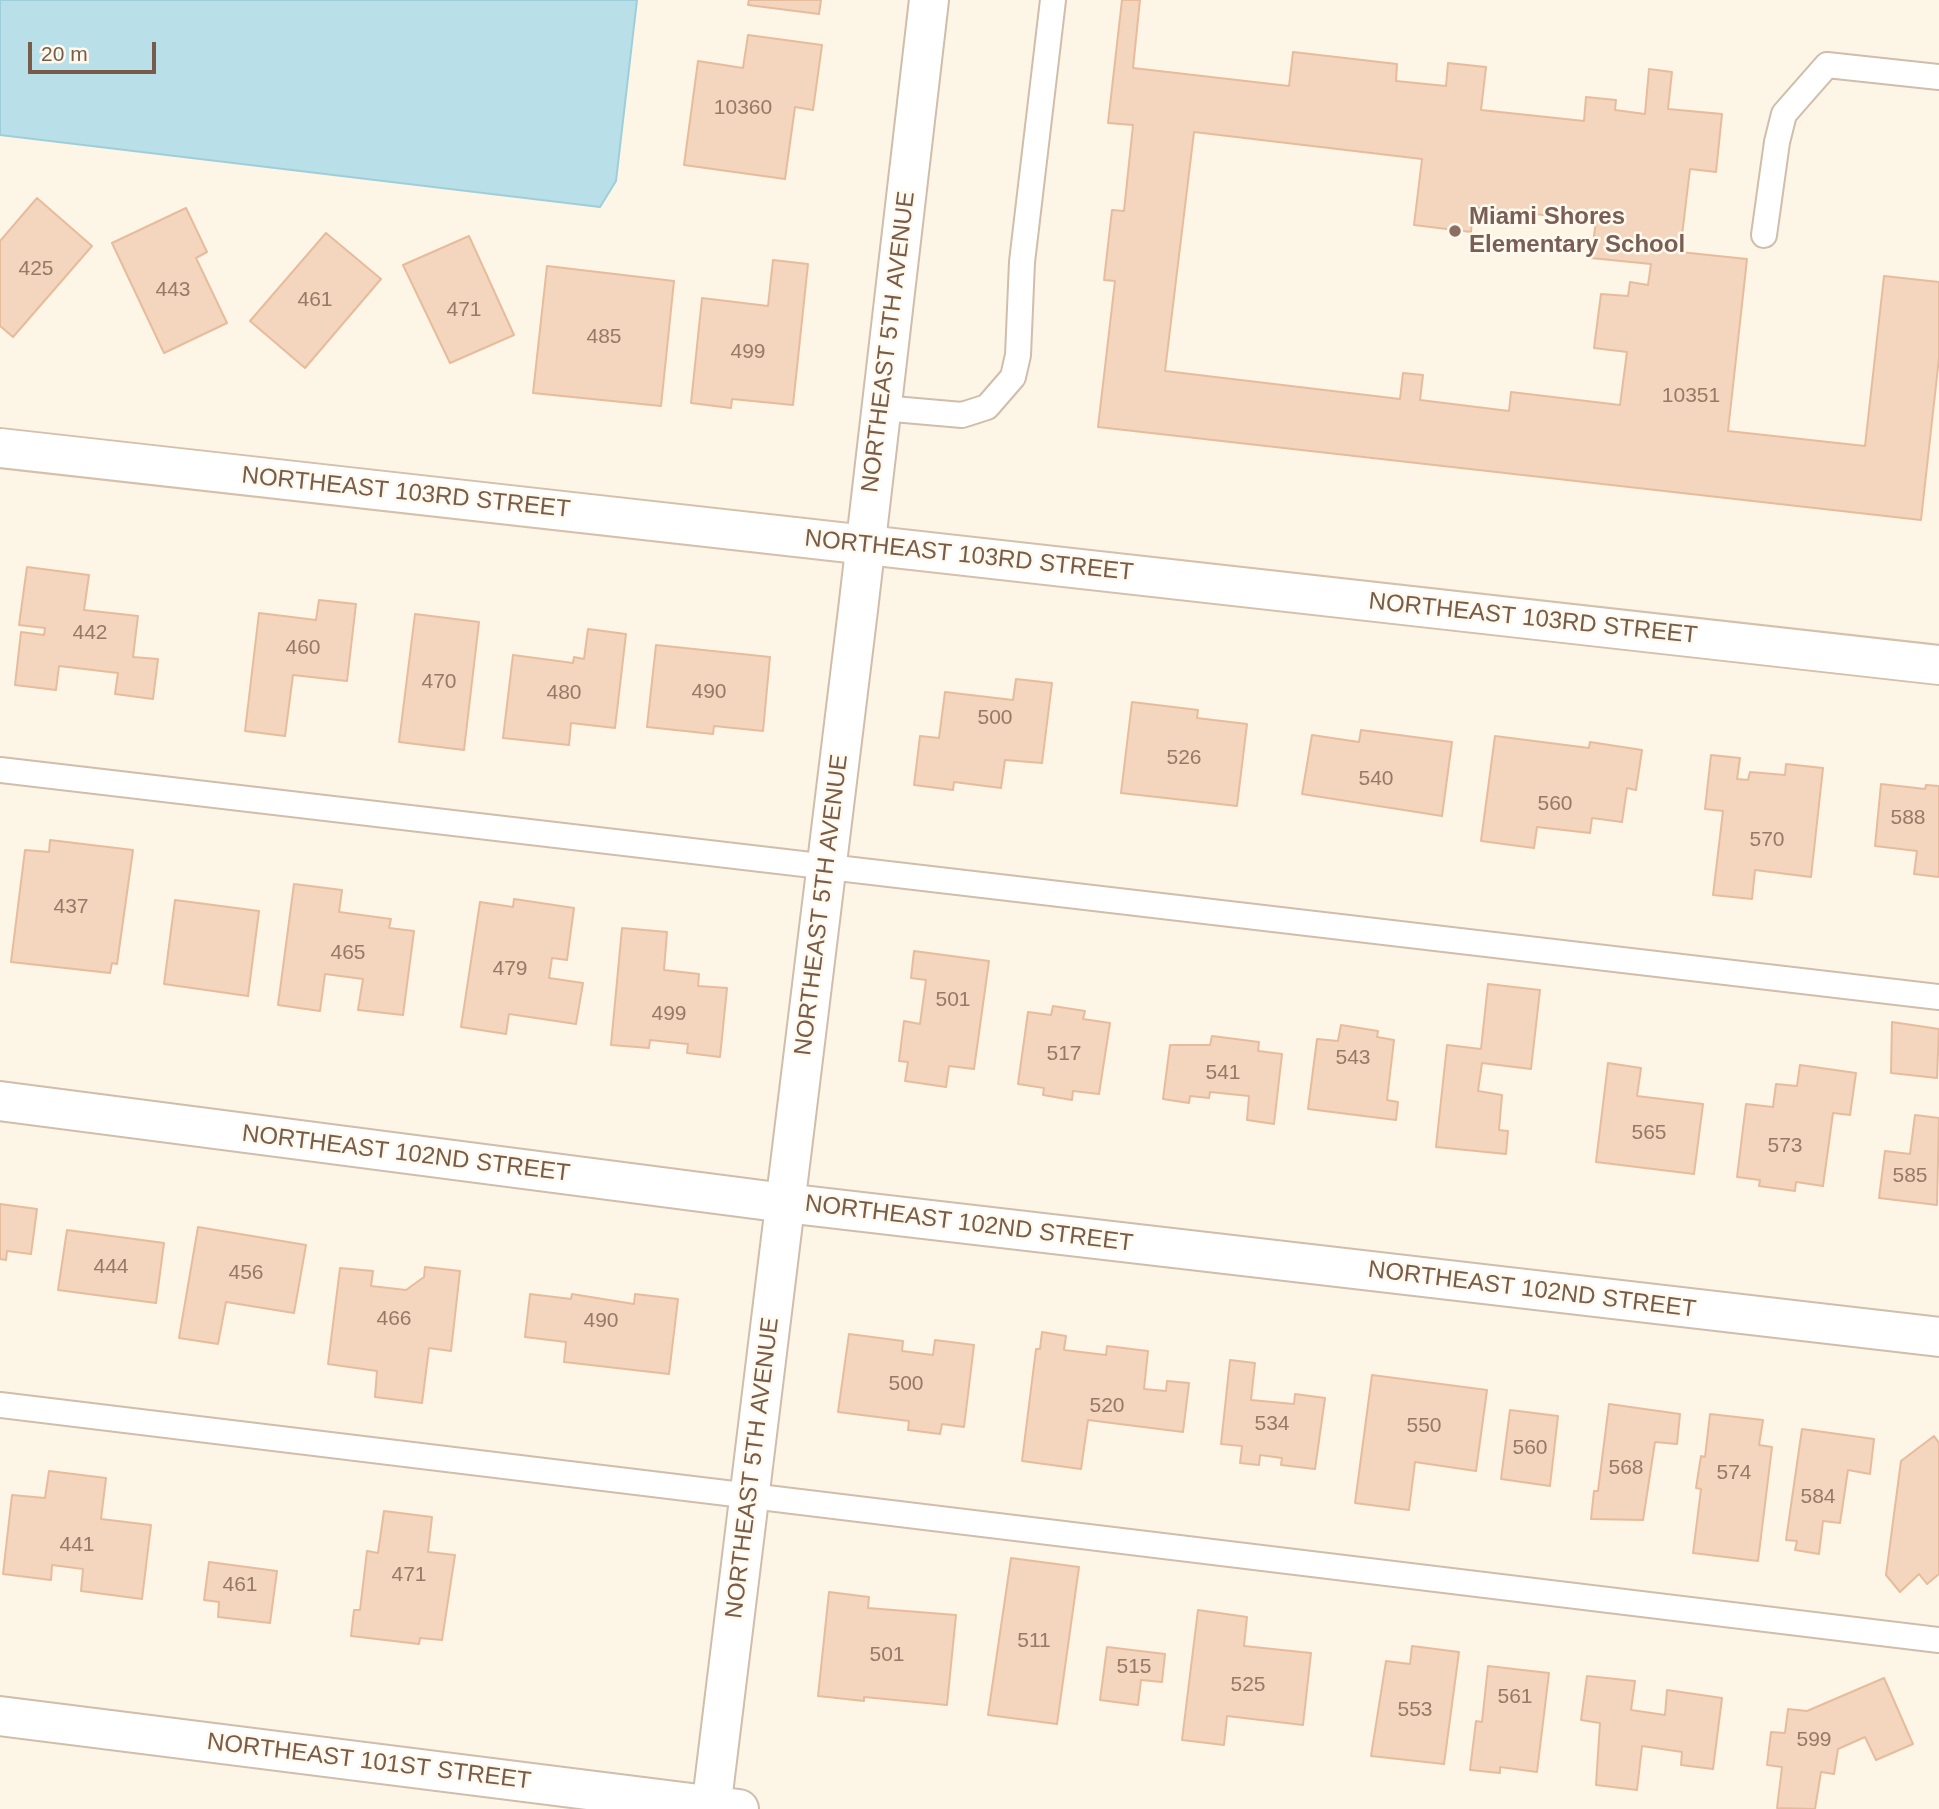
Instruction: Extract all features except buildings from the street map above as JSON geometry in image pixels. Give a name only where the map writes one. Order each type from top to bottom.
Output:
[{"type":"street","name":"NORTHEAST 5TH AVENUE","points":[[720,1808],[749,1496],[866,545],[929,0]]},
{"type":"street","name":"NORTHEAST 103RD STREET","points":[[0,448],[1939,665]]},
{"type":"street","name":"NORTHEAST 102ND STREET","points":[[0,1101],[785,1203],[1939,1337]]},
{"type":"street","name":"NORTHEAST 101ST STREET","points":[[0,1716],[720,1808]]},
{"type":"lane","points":[[882,408],[962,415],[987,407],[1013,377],[1018,355],[1022,262],[1053,0]]},
{"type":"lane","points":[[1764,235],[1776,142],[1784,114],[1827,65],[1939,77]]},
{"type":"lane","points":[[0,770],[1939,998]]},
{"type":"lane","points":[[0,1405],[1939,1640]]},
{"type":"water","points":[[0,0],[637,0],[616,181],[600,207],[0,135]]},
{"type":"place","name":"Miami Shores Elementary School","points":[[1455,231]]}]
